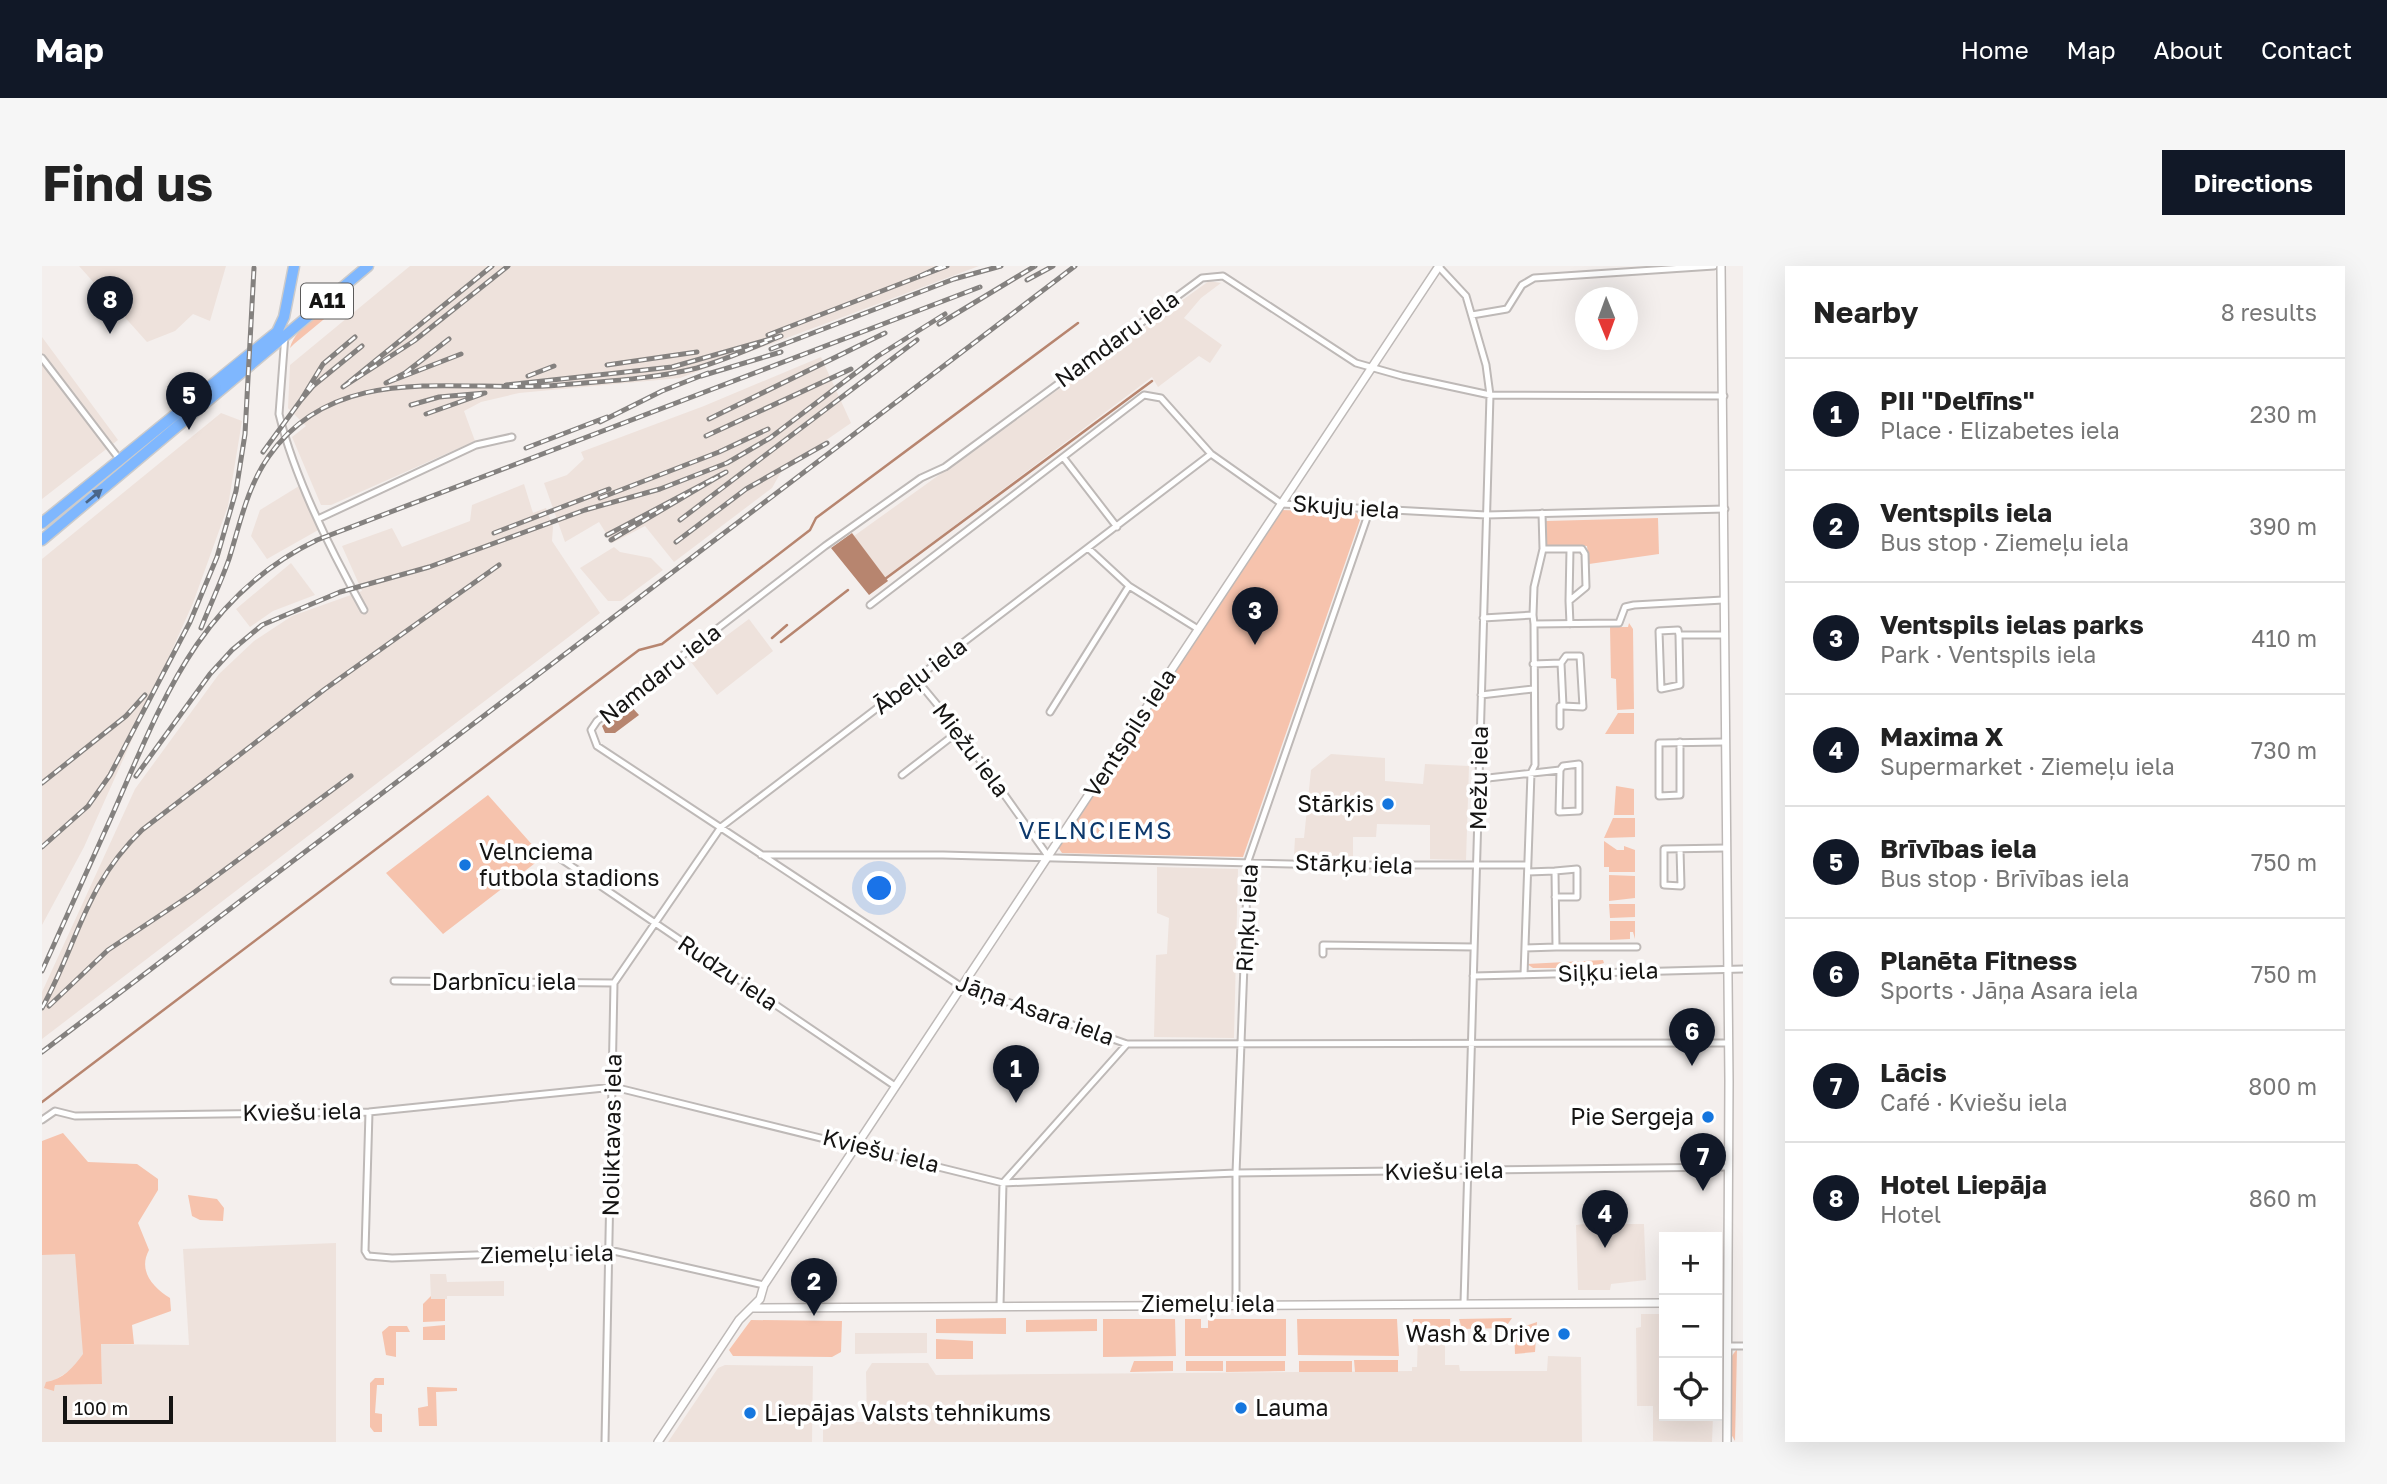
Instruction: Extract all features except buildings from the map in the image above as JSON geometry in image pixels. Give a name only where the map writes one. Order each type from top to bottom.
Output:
[{"type":"highway","name":"A11","points":[[42,523],[368,266]]},
{"type":"highway","points":[[283,331],[292,312],[293,267]]},
{"type":"highway","name":"A11","points":[[42,540],[283,331]]},
{"type":"street","points":[[1472,315],[1507,309],[1522,285],[1534,278],[1714,266]]},
{"type":"street","points":[[1721,266],[1728,1042],[1727,1442]]},
{"type":"street","name":"Mežu iela","points":[[1439,267],[1466,296],[1486,365],[1490,395],[1464,1303]]},
{"type":"street","name":"Ventspils iela","points":[[658,1442],[739,1320],[760,1299],[764,1285],[960,985],[1049,856],[1439,267]]},
{"type":"street","name":"Namdaru iela","points":[[591,730],[597,721],[825,545],[921,478],[945,467],[1202,278],[1223,276],[1356,363],[1490,395],[1724,396]]},
{"type":"street","points":[[283,331],[279,414],[292,457],[364,610]]},
{"type":"street","points":[[42,358],[120,460]]},
{"type":"street","name":"Skuju iela","points":[[870,605],[1124,408],[1150,394],[1161,398],[1211,454],[1282,504],[1486,515],[1725,509]]},
{"type":"street","points":[[320,518],[476,445],[512,437]]},
{"type":"street","name":"Ābeļu iela","points":[[654,923],[721,827],[1211,454]]},
{"type":"street","points":[[1063,457],[1117,527]]},
{"type":"street","name":"Riņķu iela","points":[[1236,1304],[1236,1173],[1248,861],[1370,509]]},
{"type":"street","points":[[1524,975],[1531,773],[1535,765],[1532,664],[1534,587],[1543,549],[1542,513]]},
{"type":"street","points":[[1089,548],[1129,586],[1198,629]]},
{"type":"street","points":[[1543,549],[1582,549],[1586,554],[1586,587],[1569,601]]},
{"type":"street","points":[[1570,549],[1570,624]]},
{"type":"street","points":[[1050,712],[1129,586]]},
{"type":"street","points":[[1534,624],[1619,623],[1625,607],[1634,605],[1723,600]]},
{"type":"street","points":[[1483,618],[1533,615]]},
{"type":"street","points":[[1659,631],[1678,631],[1679,635],[1680,685],[1676,688],[1661,689],[1659,631]]},
{"type":"street","points":[[1679,635],[1723,635]]},
{"type":"street","points":[[1560,726],[1563,706],[1561,663],[1566,656],[1580,656],[1583,706],[1563,706]]},
{"type":"street","points":[[1532,664],[1561,663]]},
{"type":"street","name":"Miežu iela","points":[[916,679],[959,731],[1049,856]]},
{"type":"street","points":[[1481,695],[1533,689]]},
{"type":"street","name":"Jāņa Asara iela","points":[[591,730],[597,746],[960,985],[1127,1044],[1728,1042]]},
{"type":"street","points":[[902,775],[959,731]]},
{"type":"street","points":[[1680,743],[1680,795],[1659,796],[1659,743],[1724,742]]},
{"type":"street","points":[[1479,779],[1560,770],[1563,766],[1579,764],[1579,811],[1559,812],[1560,770]]},
{"type":"street","points":[[1680,849],[1681,886],[1664,885],[1664,849],[1726,848]]},
{"type":"street","name":"Stārķu iela","points":[[761,855],[1049,856],[1477,866],[1555,871]]},
{"type":"street","name":"Rudzu iela","points":[[561,859],[895,1086]]},
{"type":"street","points":[[1555,897],[1577,897],[1577,869],[1555,871],[1555,897],[1556,947]]},
{"type":"street","points":[[614,983],[654,923]]},
{"type":"street","points":[[1323,954],[1323,946],[1474,947]]},
{"type":"street","points":[[1525,948],[1637,947]]},
{"type":"street","name":"Siļķu iela","points":[[1473,976],[1743,969]]},
{"type":"street","name":"Darbnīcu iela","points":[[394,981],[614,983]]},
{"type":"street","name":"Noliktavas iela","points":[[605,1442],[614,983]]},
{"type":"street","points":[[1000,1306],[1003,1183],[1127,1044]]},
{"type":"street","name":"Kviešu iela","points":[[42,1120],[55,1111],[75,1116],[369,1112],[614,1087],[1003,1183],[1236,1173],[1728,1167]]},
{"type":"street","name":"Ziemeļu iela","points":[[369,1112],[365,1251],[368,1256],[392,1258],[609,1250],[764,1285]]},
{"type":"street","name":"Ziemeļu iela","points":[[751,1308],[1659,1303]]},
{"type":"street","points":[[1722,1304],[1727,1303]]},
{"type":"street","points":[[1728,1346],[1743,1346]]},
{"type":"shaded area","points":[[79,266],[226,266],[210,321],[193,314],[175,331],[147,342]]},
{"type":"shaded area","points":[[410,266],[979,266],[680,378],[519,393],[481,402],[464,411],[475,441],[331,505],[321,505],[292,437],[306,426],[288,408],[290,365]]},
{"type":"shaded area","points":[[1209,281],[1221,283],[1201,298],[1184,318],[1222,345],[1210,363],[1199,356],[1158,387],[1152,377],[885,578],[854,536]]},
{"type":"shaded area","points":[[352,296],[290,348],[299,332],[315,316],[334,303]]},
{"type":"shaded area","points":[[42,337],[118,440],[42,499]]},
{"type":"shaded area","points":[[821,357],[851,423],[809,452],[779,468],[781,472],[772,488],[674,562],[645,526],[612,543],[599,522],[565,542],[544,483],[567,475],[584,459],[581,452],[704,406]]},
{"type":"shaded area","points":[[221,413],[242,421],[228,506],[193,603],[84,847],[42,925],[42,559]]},
{"type":"shaded area","points":[[524,484],[533,513],[546,508],[553,527],[552,541],[600,613],[42,1039],[42,992],[135,789],[219,674],[254,641],[292,616],[362,591],[342,546],[392,528],[402,547],[470,521],[472,505]]},
{"type":"shaded area","points":[[299,486],[320,529],[267,559],[251,536],[260,510]]},
{"type":"shaded area","points":[[1282,510],[1356,513],[1360,520],[1243,857],[1062,853],[1058,847]]},
{"type":"shaded area","points":[[1658,518],[1659,554],[1589,564],[1587,546],[1547,545],[1546,521]]},
{"type":"shaded area","points":[[852,533],[888,581],[869,595],[831,548]]},
{"type":"shaded area","points":[[614,547],[620,552],[651,558],[663,570],[621,601],[608,601],[580,568]]},
{"type":"shaded area","points":[[291,563],[315,595],[273,611],[250,627],[236,609]]},
{"type":"shaded area","points":[[749,619],[773,651],[717,695],[691,662]]},
{"type":"shaded area","points":[[1629,623],[1633,629],[1634,709],[1617,710],[1616,679],[1611,678],[1610,627],[1628,627]]},
{"type":"shaded area","points":[[628,703],[639,715],[615,733],[605,733],[602,726]]},
{"type":"shaded area","points":[[1618,713],[1634,713],[1634,734],[1605,734]]},
{"type":"shaded area","name":"Stārķis","points":[[1331,754],[1385,758],[1385,781],[1423,784],[1425,764],[1469,766],[1466,860],[1430,859],[1430,825],[1377,824],[1376,837],[1353,837],[1353,857],[1294,856],[1295,838],[1304,838],[1311,770]]},
{"type":"shaded area","points":[[1616,786],[1634,789],[1634,815],[1614,815]]},
{"type":"shaded area","name":"Velnciema futbola stadions","points":[[488,795],[543,857],[443,934],[386,873]]},
{"type":"shaded area","points":[[1613,818],[1635,818],[1635,837],[1604,838]]},
{"type":"shaded area","points":[[1604,841],[1617,850],[1624,850],[1624,846],[1635,850],[1635,872],[1609,872],[1609,867],[1604,867]]},
{"type":"shaded area","points":[[1157,867],[1238,869],[1234,1038],[1154,1037],[1156,955],[1167,954],[1169,918],[1157,913]]},
{"type":"shaded area","points":[[1609,875],[1635,876],[1635,898],[1609,901]]},
{"type":"shaded area","points":[[1609,904],[1635,904],[1635,917],[1610,918]]},
{"type":"shaded area","points":[[1610,921],[1635,921],[1635,939],[1633,932],[1630,932],[1630,939],[1610,940]]},
{"type":"shaded area","points":[[1603,960],[1604,963],[1585,968],[1533,968],[1527,964]]},
{"type":"shaded area","points":[[63,1133],[88,1162],[137,1164],[158,1179],[158,1190],[138,1223],[149,1250],[146,1271],[158,1289],[170,1298],[171,1311],[132,1325],[134,1344],[101,1344],[102,1384],[55,1385],[54,1391],[44,1388],[46,1382],[67,1372],[83,1354],[75,1254],[42,1255],[42,1141]]},
{"type":"shaded area","points":[[188,1195],[217,1199],[224,1208],[223,1221],[200,1220],[192,1216]]},
{"type":"shaded area","points":[[1593,1203],[1624,1203],[1625,1224],[1644,1224],[1646,1280],[1611,1284],[1610,1290],[1578,1290],[1576,1225],[1592,1223]]},
{"type":"shaded area","points":[[336,1243],[336,1442],[42,1442],[42,1255],[75,1254],[83,1332],[83,1355],[74,1368],[53,1381],[54,1391],[55,1385],[102,1384],[101,1344],[189,1345],[183,1249]]},
{"type":"shaded area","points":[[430,1274],[446,1274],[447,1282],[504,1281],[504,1296],[447,1296],[447,1299],[431,1299]]},
{"type":"shaded area","points":[[431,1296],[431,1299],[445,1299],[445,1321],[423,1322],[423,1304]]},
{"type":"shaded area","points":[[1641,1314],[1659,1314],[1659,1421],[1713,1421],[1712,1442],[1653,1441],[1653,1406],[1637,1406],[1636,1328],[1641,1327]]},
{"type":"shaded area","points":[[1006,1318],[1006,1334],[936,1333],[936,1319]]},
{"type":"shaded area","points":[[1512,1318],[1505,1328],[1462,1329],[1459,1319]]},
{"type":"shaded area","points":[[1097,1319],[1097,1331],[1026,1332],[1026,1320]]},
{"type":"shaded area","points":[[1103,1319],[1175,1319],[1176,1356],[1103,1357]]},
{"type":"shaded area","points":[[1185,1319],[1201,1319],[1201,1328],[1208,1328],[1208,1319],[1286,1319],[1286,1356],[1185,1356]]},
{"type":"shaded area","points":[[1297,1319],[1397,1319],[1399,1356],[1298,1355]]},
{"type":"shaded area","points":[[1413,1319],[1450,1319],[1451,1334],[1418,1334],[1418,1342],[1411,1342]]},
{"type":"shaded area","points":[[751,1320],[842,1321],[841,1352],[832,1357],[733,1356],[729,1350]]},
{"type":"shaded area","points":[[1537,1322],[1535,1352],[1515,1354],[1514,1330]]},
{"type":"shaded area","points":[[445,1325],[445,1340],[423,1340],[423,1327]]},
{"type":"shaded area","points":[[389,1326],[407,1326],[410,1332],[396,1332],[396,1357],[386,1355],[382,1332]]},
{"type":"shaded area","points":[[855,1333],[927,1333],[927,1353],[855,1354]]},
{"type":"shaded area","name":"Lauma","points":[[1418,1334],[1445,1334],[1445,1365],[1459,1365],[1460,1371],[1547,1371],[1548,1356],[1581,1357],[1582,1442],[823,1442],[823,1422],[867,1422],[866,1372],[872,1363],[928,1363],[936,1375],[1412,1371],[1412,1367],[1417,1367]]},
{"type":"shaded area","points":[[936,1339],[973,1341],[973,1359],[936,1359]]},
{"type":"shaded area","points":[[1737,1349],[1735,1441],[1731,1434],[1731,1357]]},
{"type":"shaded area","points":[[1354,1360],[1398,1360],[1398,1372],[1355,1372]]},
{"type":"shaded area","points":[[1134,1361],[1173,1361],[1173,1371],[1130,1372]]},
{"type":"shaded area","points":[[1186,1361],[1223,1361],[1223,1371],[1186,1371]]},
{"type":"shaded area","points":[[1226,1361],[1285,1361],[1285,1371],[1226,1372]]},
{"type":"shaded area","points":[[1299,1361],[1352,1361],[1352,1372],[1299,1372]]},
{"type":"shaded area","name":"Liepājas Valsts tehnikums","points":[[725,1365],[813,1366],[812,1442],[668,1442],[718,1368]]},
{"type":"shaded area","points":[[375,1378],[384,1378],[384,1385],[377,1385],[375,1413],[382,1414],[382,1432],[374,1432],[370,1427],[370,1383]]},
{"type":"shaded area","points":[[427,1387],[457,1388],[457,1391],[436,1392],[437,1426],[419,1426],[418,1408],[428,1406]]},
{"type":"waterway","points":[[42,1102],[639,650],[662,644],[810,530],[816,518],[1078,323]]},
{"type":"waterway","points":[[885,579],[1152,381]]},
{"type":"waterway","points":[[781,642],[848,590]]},
{"type":"waterway","points":[[772,638],[787,625]]},
{"type":"railway","points":[[492,266],[343,387],[414,341],[508,266]]},
{"type":"railway","points":[[942,266],[918,277],[947,266]]},
{"type":"railway","points":[[771,349],[954,279],[1001,266]]},
{"type":"railway","points":[[939,324],[1035,266]]},
{"type":"railway","points":[[1027,280],[1053,266]]},
{"type":"railway","points":[[42,1052],[1075,266]]},
{"type":"railway","points":[[42,847],[88,806],[110,775],[190,622],[217,557],[236,491],[245,434],[254,268]]},
{"type":"railway","points":[[768,335],[918,277]]},
{"type":"railway","points":[[42,971],[166,696],[212,624],[241,592],[276,564],[317,540],[980,287]]},
{"type":"railway","points":[[136,776],[210,674],[232,650],[262,625],[340,592],[429,567],[585,510],[660,489],[727,463],[770,438],[878,356],[945,314]]},
{"type":"railway","points":[[709,419],[885,333]]},
{"type":"railway","points":[[201,628],[261,468],[297,425],[330,405],[365,393],[403,387],[522,387],[664,375],[708,365],[781,336],[672,367],[506,385]]},
{"type":"railway","points":[[355,337],[323,364],[301,400],[313,386],[362,346]]},
{"type":"railway","points":[[449,339],[405,373],[386,383],[461,354]]},
{"type":"railway","points":[[680,520],[917,340]]},
{"type":"railway","points":[[607,365],[697,352]]},
{"type":"railway","points":[[701,376],[781,352]]},
{"type":"railway","points":[[528,376],[554,366]]},
{"type":"railway","points":[[706,436],[851,369]]},
{"type":"railway","points":[[600,422],[662,391],[708,373]]},
{"type":"railway","points":[[411,405],[439,397],[485,393],[426,414]]},
{"type":"railway","points":[[263,452],[301,400]]},
{"type":"railway","points":[[526,448],[607,417]]},
{"type":"railway","points":[[600,498],[719,452],[768,429]]},
{"type":"railway","points":[[676,542],[746,489],[827,443]]},
{"type":"railway","points":[[607,535],[726,472],[611,540]]},
{"type":"railway","points":[[494,533],[609,489]]},
{"type":"railway","points":[[42,1008],[94,894],[107,872],[142,830],[325,689],[499,565]]},
{"type":"railway","points":[[42,783],[126,716],[145,695]]},
{"type":"railway","points":[[49,1006],[108,950],[192,894],[351,776]]},
{"type":"place","name":"Hotel Liepāja","points":[[110,334]]},
{"type":"place","name":"Brīvības iela","points":[[189,430]]},
{"type":"place","name":"Ventspils ielas parks","points":[[1255,645]]},
{"type":"place","name":"Stārķis","points":[[1388,804]]},
{"type":"place","name":"Velnciema futbola stadions","points":[[465,865]]},
{"type":"place","name":"Planēta Fitness","points":[[1692,1066]]},
{"type":"place","name":"PII \"Delfīns\"","points":[[1016,1103]]},
{"type":"place","name":"Pie Sergeja","points":[[1708,1117]]},
{"type":"place","name":"Lācis","points":[[1703,1191]]},
{"type":"place","name":"Maxima X","points":[[1605,1248]]},
{"type":"place","name":"Ventspils iela","points":[[814,1316]]},
{"type":"place","name":"Wash & Drive","points":[[1564,1334]]},
{"type":"place","name":"Lauma","points":[[1241,1408]]},
{"type":"place","name":"Liepājas Valsts tehnikums","points":[[750,1413]]},
{"type":"district","name":"VELNCIEMS","points":[[1096,831]]}]
